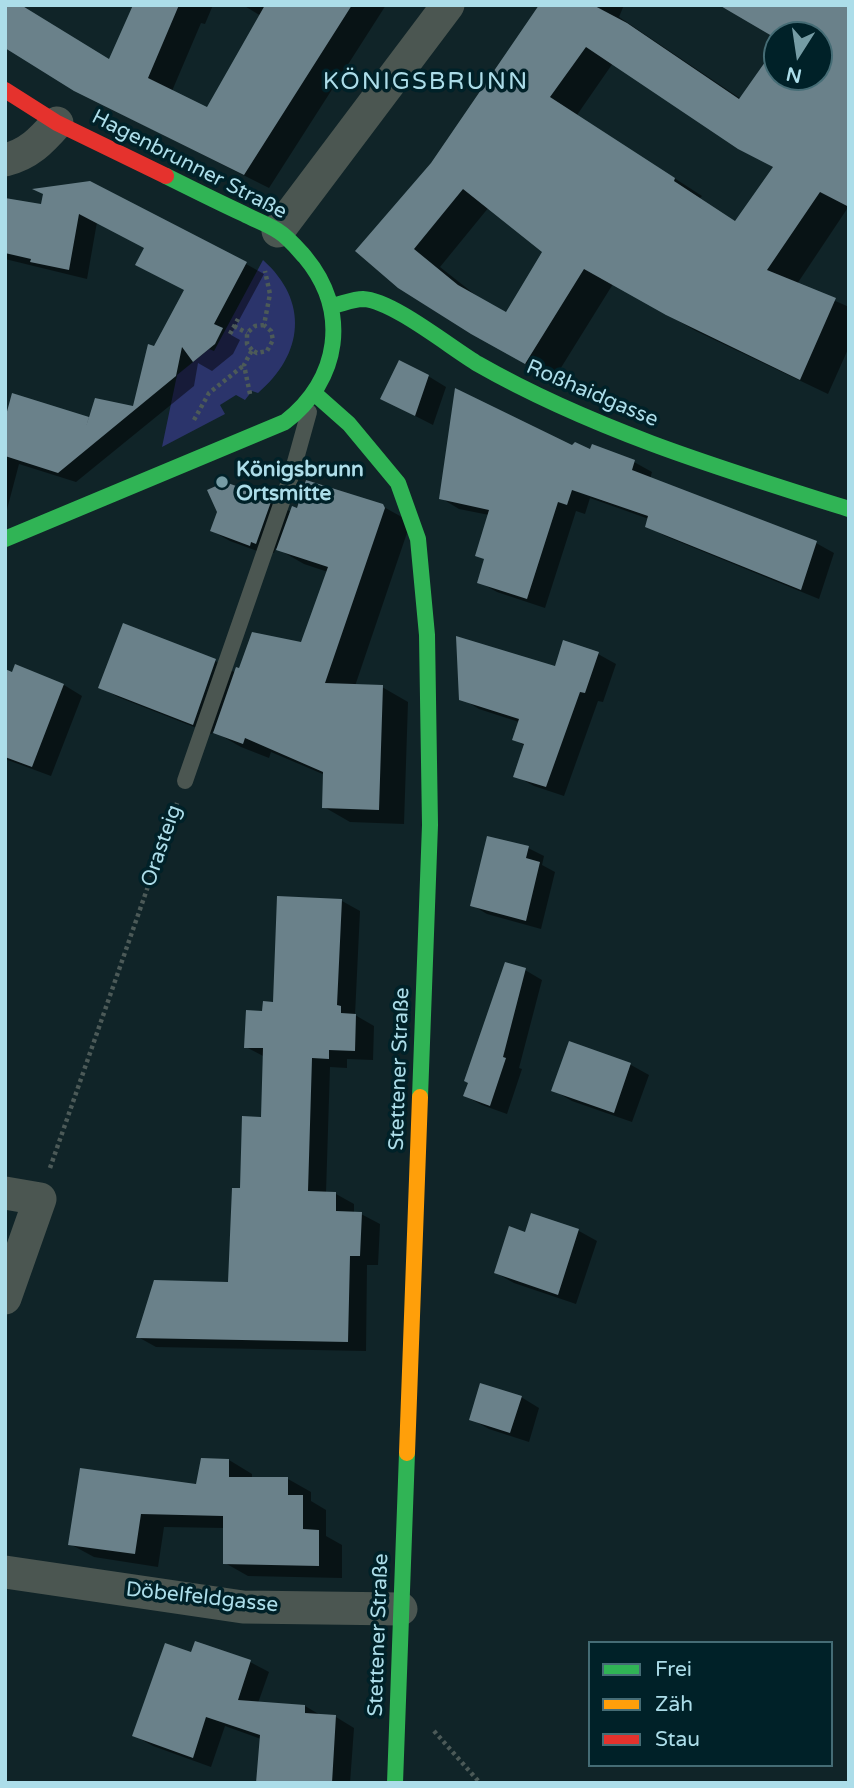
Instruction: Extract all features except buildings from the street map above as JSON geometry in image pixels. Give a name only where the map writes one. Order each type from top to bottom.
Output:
[{"type":"street","points":[[278,231],[448,5]]},
{"type":"street","name":"Hagenbrunner Straße","points":[[5,90],[57,123],[278,231],[304,255],[318,276],[332,306],[331,360],[323,382],[302,408],[285,422],[5,539]]},
{"type":"street","points":[[5,160],[26,153],[57,123]]},
{"type":"street","name":"Roßhaidgasse","points":[[332,306],[365,299],[381,305],[493,373],[543,398],[677,452],[849,509]]},
{"type":"street","name":"Stettener Straße","points":[[314,393],[349,424],[398,483],[418,539],[427,635],[429,838],[395,1783]]},
{"type":"street","points":[[5,1193],[40,1199],[5,1298]]},
{"type":"street","name":"Döbelfeldgasse","points":[[5,1572],[243,1607],[401,1609]]},
{"type":"lane","name":"Orasteig","points":[[185,781],[292,473],[314,393]]},
{"type":"path","points":[[260,265],[270,286],[264,325]]},
{"type":"path","points":[[230,334],[238,319]]},
{"type":"path","points":[[264,325],[271,331],[273,344],[267,351],[252,351],[247,344],[247,333],[255,326],[264,325]]},
{"type":"path","points":[[234,326],[247,333]]},
{"type":"path","points":[[191,425],[209,393],[244,365],[252,351]]},
{"type":"path","points":[[244,365],[250,394]]},
{"type":"path","name":"Orasteig","points":[[40,1199],[185,781]]},
{"type":"path","points":[[399,1690],[480,1783]]},
{"type":"shaded area","points":[[263,260],[278,276],[294,310],[292,345],[285,362],[258,393],[252,391],[245,400],[236,395],[220,405],[225,414],[162,447],[177,375],[209,349],[214,351]]},
{"type":"traffic: fast","points":[[5,539],[285,422],[318,386],[327,366],[333,322],[329,300],[305,257],[282,233],[166,176]]},
{"type":"traffic: fast","points":[[332,306],[359,299],[375,301],[405,316],[478,364],[567,409],[706,463],[849,509]]},
{"type":"traffic: fast","points":[[314,393],[349,424],[398,483],[418,539],[427,635],[430,825],[420,1097]]},
{"type":"traffic: fast","points":[[395,1783],[407,1453]]},
{"type":"traffic: slow","points":[[407,1453],[420,1097]]},
{"type":"traffic: jam","points":[[5,90],[57,123],[166,176]]},
{"type":"place","name":"Königsbrunn Ortsmitte","points":[[222,482]]},
{"type":"district","name":"KÖNIGSBRUNN","points":[[426,83]]}]
